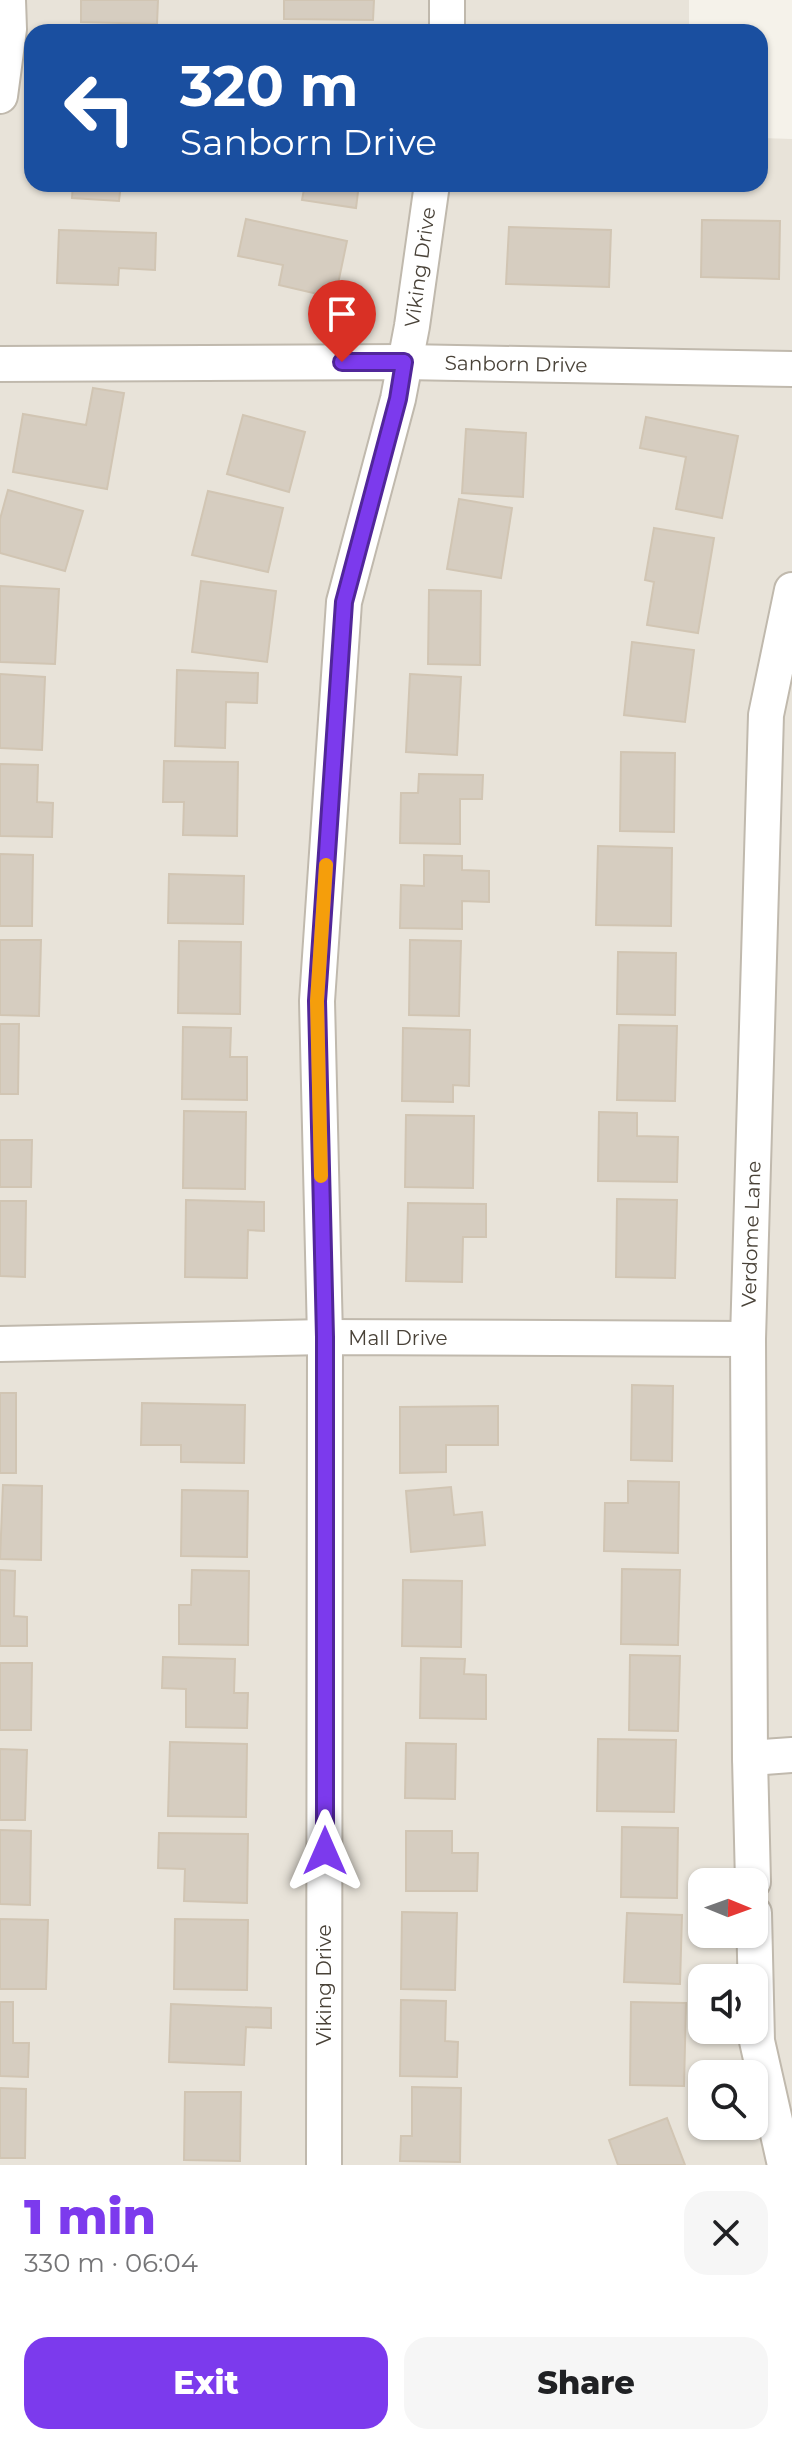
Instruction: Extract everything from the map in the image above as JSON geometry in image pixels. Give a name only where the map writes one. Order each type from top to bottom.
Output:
[{"type":"street","points":[[0,96],[9,29],[8,0]]},
{"type":"street","points":[[447,0],[447,24]]},
{"type":"street","name":"Viking Drive","points":[[324,2165],[325,1337],[317,1001],[344,602],[398,399],[431,192]]},
{"type":"street","name":"Sanborn Drive","points":[[0,364],[404,362],[792,369]]},
{"type":"street","name":"Verdome Lane","points":[[753,1868],[748,1339],[766,715],[792,590]]},
{"type":"street","name":"Mall Drive","points":[[0,1344],[325,1337],[748,1339]]},
{"type":"street","points":[[750,1758],[792,1755]]},
{"type":"street","points":[[755,1948],[757,2041],[785,2165]]},
{"type":"shaded area","points":[[0,0],[689,0],[689,24],[24,24],[24,192],[768,192],[768,138],[792,139],[792,2165],[0,2165]]},
{"type":"building","points":[[81,0],[158,0],[157,24],[81,22]]},
{"type":"building","points":[[284,0],[374,0],[373,20],[284,19]]},
{"type":"building","points":[[72,192],[120,192],[119,201],[72,198]]},
{"type":"building","points":[[304,192],[358,192],[356,208],[302,200]]},
{"type":"building","points":[[246,219],[347,241],[335,298],[279,285],[283,265],[238,256]]},
{"type":"building","points":[[702,220],[780,221],[779,279],[701,277]]},
{"type":"building","points":[[509,227],[611,230],[609,287],[506,284]]},
{"type":"building","points":[[59,230],[156,233],[155,270],[119,268],[118,285],[57,283]]},
{"type":"building","points":[[93,388],[124,393],[107,489],[13,472],[23,414],[86,425]]},
{"type":"building","points":[[243,415],[305,432],[289,492],[227,474]]},
{"type":"building","points":[[646,417],[738,436],[722,518],[676,509],[686,457],[640,448]]},
{"type":"building","points":[[466,429],[526,433],[523,497],[462,493]]},
{"type":"building","points":[[8,490],[83,511],[65,571],[0,553],[0,519]]},
{"type":"building","points":[[208,491],[283,508],[268,572],[192,555]]},
{"type":"building","points":[[459,499],[512,508],[501,578],[447,569]]},
{"type":"building","points":[[654,528],[714,538],[698,633],[647,625],[654,582],[645,580]]},
{"type":"building","points":[[201,581],[276,591],[267,662],[192,652]]},
{"type":"building","points":[[0,586],[59,589],[55,664],[0,662]]},
{"type":"building","points":[[429,590],[481,591],[480,665],[428,664]]},
{"type":"building","points":[[632,642],[694,650],[685,722],[624,715]]},
{"type":"building","points":[[177,670],[258,673],[257,703],[226,702],[225,748],[175,746]]},
{"type":"building","points":[[0,674],[45,677],[42,750],[0,748]]},
{"type":"building","points":[[410,674],[461,677],[457,755],[406,752]]},
{"type":"building","points":[[621,752],[675,753],[674,832],[620,831]]},
{"type":"building","points":[[164,761],[238,762],[237,836],[183,835],[184,802],[163,802]]},
{"type":"building","points":[[0,764],[38,765],[37,802],[53,803],[52,837],[0,836]]},
{"type":"building","points":[[419,774],[483,775],[482,799],[460,799],[460,844],[400,843],[401,793],[418,793]]},
{"type":"building","points":[[598,846],[672,848],[671,926],[596,925]]},
{"type":"building","points":[[0,854],[33,855],[32,926],[0,926]]},
{"type":"building","points":[[424,855],[462,856],[462,870],[489,871],[489,902],[462,901],[462,929],[400,928],[401,885],[424,886]]},
{"type":"building","points":[[169,874],[244,876],[243,924],[168,923]]},
{"type":"building","points":[[0,940],[41,940],[39,1016],[0,1015]]},
{"type":"building","points":[[410,940],[461,941],[459,1016],[409,1015]]},
{"type":"building","points":[[179,941],[241,942],[240,1014],[178,1013]]},
{"type":"building","points":[[618,952],[676,953],[675,1015],[617,1014]]},
{"type":"building","points":[[0,1024],[19,1024],[18,1094],[0,1094]]},
{"type":"building","points":[[619,1025],[677,1026],[675,1101],[617,1100]]},
{"type":"building","points":[[183,1027],[231,1028],[230,1057],[247,1057],[247,1100],[182,1099]]},
{"type":"building","points":[[403,1028],[470,1030],[469,1086],[453,1085],[453,1102],[402,1101]]},
{"type":"building","points":[[184,1111],[246,1112],[245,1189],[183,1188]]},
{"type":"building","points":[[599,1112],[637,1113],[637,1136],[678,1137],[677,1182],[598,1181]]},
{"type":"building","points":[[406,1115],[474,1116],[473,1188],[405,1187]]},
{"type":"building","points":[[0,1140],[32,1140],[31,1187],[0,1187]]},
{"type":"building","points":[[617,1199],[677,1200],[675,1278],[616,1277]]},
{"type":"building","points":[[186,1200],[264,1202],[264,1231],[248,1230],[247,1278],[185,1277]]},
{"type":"building","points":[[0,1201],[26,1201],[25,1277],[0,1276]]},
{"type":"building","points":[[408,1203],[486,1204],[486,1237],[463,1237],[462,1282],[406,1281]]},
{"type":"building","points":[[632,1385],[673,1386],[672,1461],[631,1460]]},
{"type":"building","points":[[0,1393],[16,1393],[16,1473],[0,1473]]},
{"type":"building","points":[[142,1403],[245,1405],[244,1463],[181,1462],[181,1445],[141,1445]]},
{"type":"building","points":[[498,1406],[498,1445],[446,1445],[446,1472],[400,1473],[400,1407]]},
{"type":"building","points":[[628,1481],[679,1482],[678,1553],[604,1551],[605,1503],[628,1503]]},
{"type":"building","points":[[3,1485],[42,1486],[41,1560],[0,1559]]},
{"type":"building","points":[[451,1487],[454,1515],[482,1512],[485,1545],[411,1552],[406,1491]]},
{"type":"building","points":[[182,1490],[248,1491],[247,1557],[181,1556]]},
{"type":"building","points":[[622,1569],[680,1570],[678,1645],[621,1644]]},
{"type":"building","points":[[0,1570],[15,1571],[14,1616],[27,1617],[27,1646],[0,1646]]},
{"type":"building","points":[[192,1570],[249,1571],[248,1645],[179,1644],[179,1605],[191,1605]]},
{"type":"building","points":[[403,1580],[462,1581],[461,1647],[402,1646]]},
{"type":"building","points":[[630,1655],[680,1656],[678,1731],[629,1730]]},
{"type":"building","points":[[163,1657],[235,1659],[234,1693],[248,1693],[247,1728],[186,1727],[186,1689],[162,1688]]},
{"type":"building","points":[[421,1658],[465,1659],[464,1674],[486,1675],[486,1719],[420,1718]]},
{"type":"building","points":[[0,1663],[32,1663],[31,1730],[0,1730]]},
{"type":"building","points":[[598,1739],[676,1740],[674,1812],[597,1811]]},
{"type":"building","points":[[170,1742],[247,1744],[246,1817],[168,1816]]},
{"type":"building","points":[[406,1743],[456,1744],[455,1799],[405,1798]]},
{"type":"building","points":[[0,1749],[27,1750],[25,1820],[0,1820]]},
{"type":"building","points":[[622,1827],[678,1828],[677,1898],[621,1897]]},
{"type":"building","points":[[0,1830],[31,1831],[30,1905],[0,1904]]},
{"type":"building","points":[[406,1831],[452,1831],[452,1853],[478,1853],[477,1891],[406,1891]]},
{"type":"building","points":[[159,1833],[248,1834],[247,1903],[184,1901],[185,1869],[158,1868]]},
{"type":"building","points":[[402,1912],[457,1913],[455,1990],[401,1989]]},
{"type":"building","points":[[627,1913],[682,1915],[680,1984],[624,1982]]},
{"type":"building","points":[[0,1919],[48,1920],[46,1989],[0,1989]]},
{"type":"building","points":[[175,1919],[248,1920],[247,1990],[174,1989]]},
{"type":"building","points":[[401,2000],[446,2001],[445,2041],[458,2042],[457,2077],[400,2076]]},
{"type":"building","points":[[0,2002],[13,2002],[13,2043],[29,2043],[28,2077],[0,2076]]},
{"type":"building","points":[[631,2002],[686,2003],[684,2086],[630,2085]]},
{"type":"building","points":[[171,2004],[271,2008],[271,2028],[246,2027],[244,2065],[169,2062]]},
{"type":"building","points":[[412,2087],[461,2088],[460,2162],[400,2161],[401,2136],[412,2136]]},
{"type":"building","points":[[0,2088],[26,2089],[25,2158],[0,2158]]},
{"type":"building","points":[[185,2092],[241,2092],[240,2161],[184,2160]]},
{"type":"building","points":[[667,2118],[685,2165],[618,2165],[609,2140]]},
{"type":"slow traffic","points":[[321,1176],[317,1001],[326,865]]},
{"type":"route","points":[[325,1851],[325,1337],[317,1001],[344,602],[398,399],[404,362],[342,362]]}]
